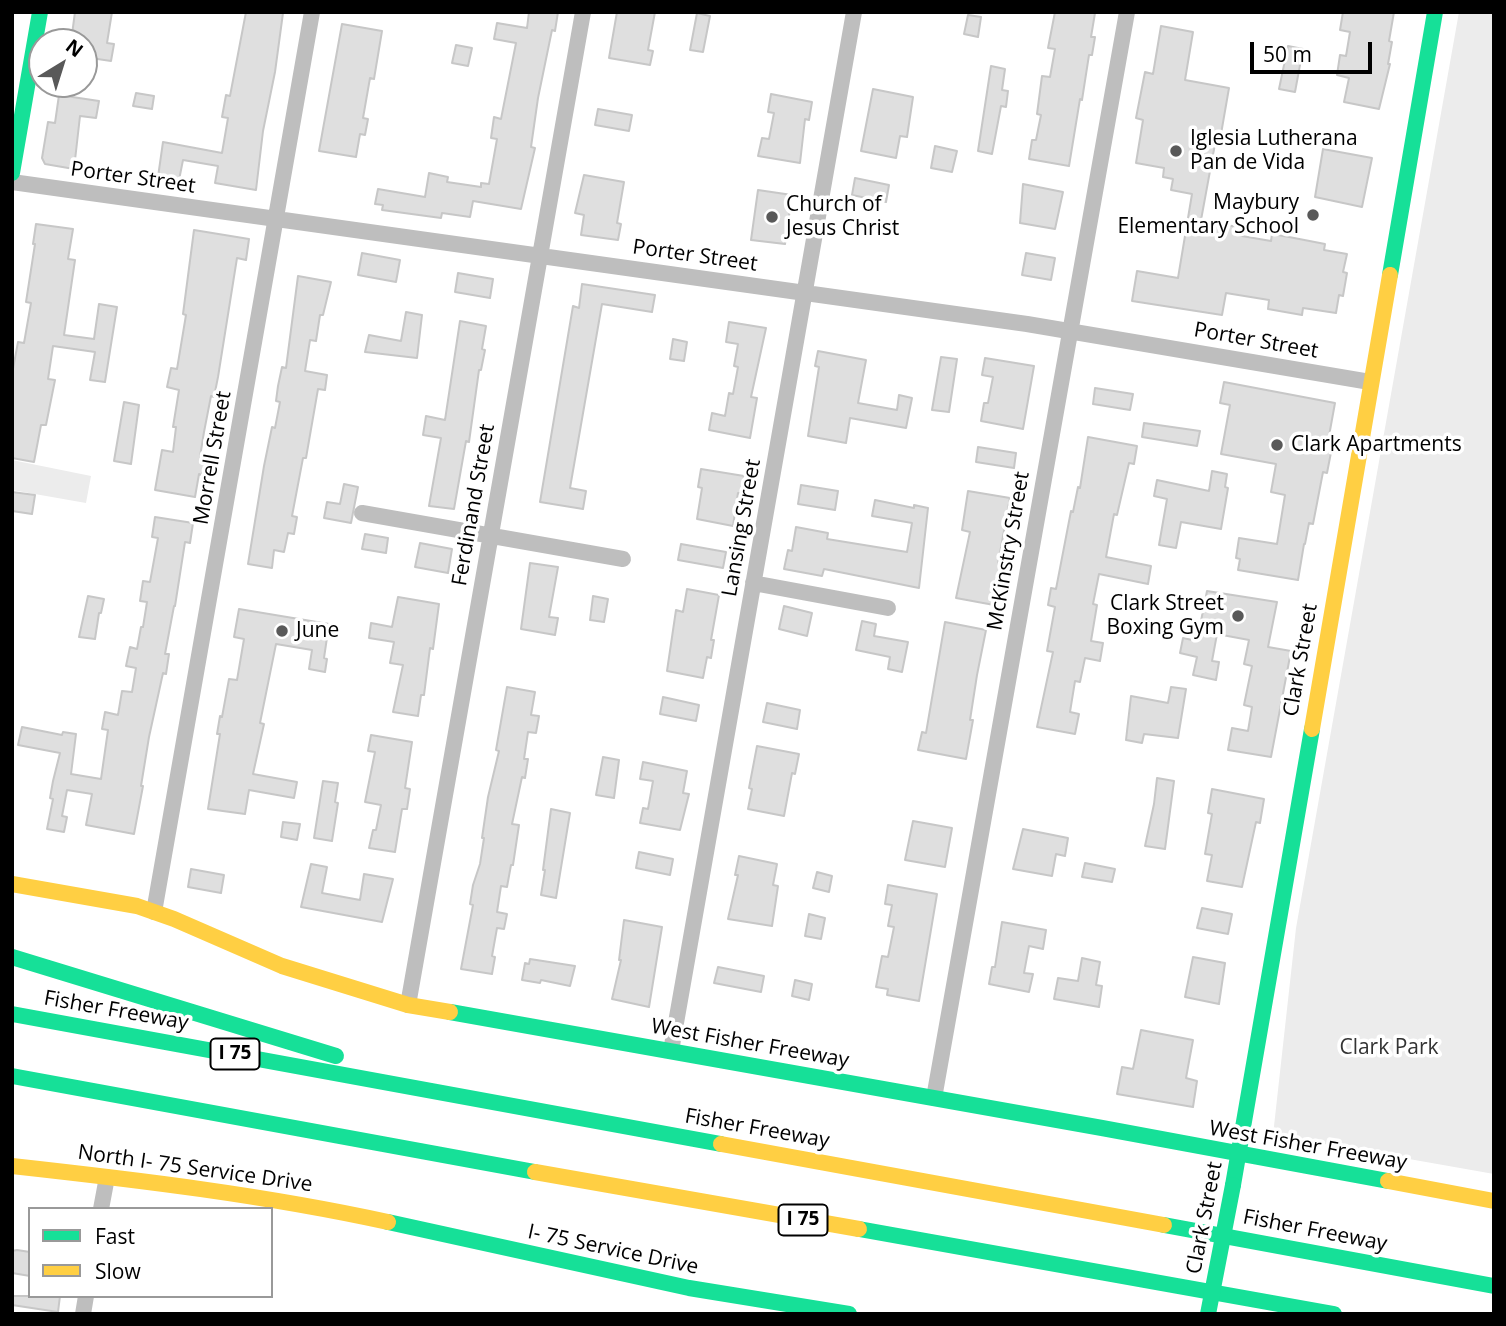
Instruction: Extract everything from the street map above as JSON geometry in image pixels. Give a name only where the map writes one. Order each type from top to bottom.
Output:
[{"type":"main road","points":[[12,173],[40,12]]},
{"type":"main road","name":"Clark Street","points":[[1208,1314],[1239,1155],[1435,12]]},
{"type":"main road","name":"West Fisher Freeway","points":[[12,884],[137,906],[282,966],[408,1004],[1494,1201]]},
{"type":"main road","points":[[12,957],[457,1094]]},
{"type":"main road","name":"Fisher Freeway","points":[[12,1014],[1494,1286]]},
{"type":"main road","name":"I 75","points":[[12,1076],[1334,1314]]},
{"type":"main road","name":"North I- 75 Service Drive","points":[[12,1166],[242,1194],[371,1217]]},
{"type":"main road","name":"I- 75 Service Drive","points":[[371,1217],[689,1288],[849,1314]]},
{"type":"street","name":"Morrell Street","points":[[155,912],[312,12]]},
{"type":"street","name":"Ferdinand Street","points":[[408,1004],[583,12]]},
{"type":"street","name":"Lansing Street","points":[[671,1051],[854,12]]},
{"type":"street","name":"McKinstry Street","points":[[934,1098],[1127,12]]},
{"type":"street","name":"Porter Street","points":[[12,182],[1070,331],[1370,382]]},
{"type":"street","points":[[362,513],[623,559]]},
{"type":"street","points":[[753,583],[888,608]]},
{"type":"street","points":[[101,1207],[107,1177]]},
{"type":"green space","name":"Clark Park","points":[[1459,12],[1494,12],[1494,1174],[1273,1135],[1296,928]]},
{"type":"green space","points":[[12,460],[91,476],[86,503],[12,490]]},
{"type":"building","points":[[75,12],[112,12],[107,43],[114,44],[111,61],[98,59],[98,28],[73,28]]},
{"type":"building","points":[[246,12],[283,13],[256,190],[215,183],[218,166],[183,160],[179,180],[158,177],[163,142],[222,153],[228,118],[222,117],[226,95],[230,96]]},
{"type":"building","points":[[529,12],[558,12],[538,98],[531,147],[535,148],[521,209],[473,201],[470,217],[442,213],[441,218],[382,210],[383,205],[375,204],[378,189],[425,197],[429,173],[448,177],[447,182],[481,187],[481,183],[489,184],[497,139],[491,138],[494,117],[501,119],[516,43],[494,39],[497,23],[527,28]]},
{"type":"building","points":[[617,12],[655,12],[648,50],[653,51],[650,65],[609,58]]},
{"type":"building","points":[[1055,12],[1095,13],[1091,37],[1095,37],[1092,55],[1089,55],[1069,166],[1029,159],[1032,140],[1036,140],[1041,115],[1037,114],[1042,76],[1050,77],[1055,49],[1048,48]]},
{"type":"building","points":[[1343,12],[1394,12],[1389,41],[1392,42],[1390,64],[1379,109],[1344,102],[1349,78],[1337,75],[1340,55],[1346,56],[1350,32],[1340,30]]},
{"type":"building","points":[[697,13],[710,16],[703,52],[690,50]]},
{"type":"building","points":[[968,15],[981,17],[978,37],[964,34]]},
{"type":"building","points":[[342,24],[382,31],[374,79],[370,78],[363,118],[368,119],[365,135],[360,134],[356,157],[319,151]]},
{"type":"building","points":[[1161,26],[1193,32],[1185,80],[1229,88],[1221,134],[1217,133],[1201,220],[1237,227],[1236,235],[1271,241],[1272,234],[1325,244],[1324,250],[1347,254],[1343,272],[1347,273],[1343,296],[1339,295],[1336,313],[1303,308],[1302,315],[1268,309],[1269,300],[1226,293],[1222,315],[1132,301],[1137,271],[1178,278],[1192,194],[1171,190],[1173,179],[1163,177],[1164,168],[1136,163],[1143,120],[1136,118],[1145,72],[1153,74]]},
{"type":"building","points":[[456,45],[472,48],[468,66],[452,63]]},
{"type":"building","points":[[1288,46],[1303,49],[1295,92],[1279,89]]},
{"type":"building","points":[[991,66],[1005,69],[1002,90],[1008,91],[1006,107],[1001,106],[992,154],[978,151]]},
{"type":"building","points":[[873,89],[913,97],[907,137],[900,136],[896,158],[861,151]]},
{"type":"building","points":[[136,93],[154,96],[152,109],[133,106]]},
{"type":"building","points":[[771,94],[812,102],[809,120],[805,119],[800,163],[758,156],[762,138],[769,139],[774,113],[768,112]]},
{"type":"building","points":[[59,98],[99,101],[96,118],[80,116],[74,169],[45,164],[42,158],[48,122],[55,123]]},
{"type":"building","points":[[598,109],[632,115],[629,131],[595,125]]},
{"type":"building","points":[[935,146],[957,151],[952,172],[931,168]]},
{"type":"building","points":[[1323,149],[1372,158],[1362,207],[1315,197]]},
{"type":"building","points":[[584,175],[624,182],[617,223],[621,224],[618,240],[581,235],[584,215],[575,213]]},
{"type":"building","points":[[855,178],[889,185],[886,202],[852,195]]},
{"type":"building","points":[[1023,184],[1063,192],[1055,229],[1020,223]]},
{"type":"building","name":"Church of Jesus Christ","points":[[758,190],[792,195],[785,244],[751,240]]},
{"type":"building","points":[[36,224],[73,229],[68,259],[75,260],[64,335],[94,339],[99,304],[117,307],[105,382],[90,380],[95,352],[53,346],[48,379],[55,380],[46,425],[41,425],[34,462],[12,458],[12,374],[18,342],[24,343],[31,303],[26,302]]},
{"type":"building","points":[[194,230],[249,239],[246,260],[237,258],[218,377],[214,397],[211,396],[200,457],[206,458],[202,475],[199,474],[195,497],[155,490],[162,450],[173,452],[176,427],[173,427],[179,390],[167,387],[171,368],[177,369],[186,315],[183,314]]},
{"type":"building","points":[[362,253],[400,260],[396,282],[358,275]]},
{"type":"building","points":[[1026,253],[1055,258],[1051,280],[1022,275]]},
{"type":"building","points":[[458,273],[493,279],[490,298],[455,292]]},
{"type":"building","points":[[298,276],[331,282],[323,315],[320,315],[316,341],[310,340],[305,371],[327,375],[325,390],[318,389],[306,458],[303,458],[292,516],[297,517],[294,534],[288,533],[284,552],[274,550],[272,568],[248,564],[264,466],[280,402],[276,401],[278,386],[282,367],[286,368]]},
{"type":"building","points":[[582,284],[655,295],[652,312],[602,304],[570,488],[586,491],[583,509],[540,502],[573,306],[579,308]]},
{"type":"building","points":[[406,312],[422,315],[417,358],[365,352],[369,335],[401,341]]},
{"type":"building","points":[[460,321],[486,326],[482,349],[485,350],[479,370],[469,442],[466,441],[454,509],[429,506],[441,438],[423,435],[426,416],[445,420]]},
{"type":"building","points":[[729,322],[766,328],[751,397],[757,398],[750,438],[709,430],[712,413],[725,416],[738,367],[734,366],[738,344],[726,342]]},
{"type":"building","points":[[673,339],[687,342],[684,361],[670,359]]},
{"type":"building","points":[[818,351],[866,360],[858,403],[897,410],[899,395],[912,398],[906,428],[850,418],[846,443],[808,436],[819,367],[815,366]]},
{"type":"building","points":[[941,357],[957,359],[949,412],[932,410]]},
{"type":"building","points":[[985,358],[1034,366],[1023,429],[981,421],[993,377],[982,375]]},
{"type":"building","points":[[1224,382],[1335,403],[1329,436],[1334,437],[1327,473],[1323,472],[1313,524],[1309,523],[1298,580],[1238,570],[1240,559],[1236,558],[1239,538],[1277,544],[1285,495],[1271,492],[1276,464],[1221,454],[1230,405],[1220,403]]},
{"type":"building","points":[[1095,388],[1133,394],[1130,410],[1093,404]]},
{"type":"building","points":[[124,402],[139,405],[131,464],[114,461]]},
{"type":"building","points":[[1144,423],[1200,431],[1197,446],[1142,437]]},
{"type":"building","points":[[1088,437],[1137,446],[1134,464],[1129,463],[1117,515],[1114,514],[1106,557],[1151,566],[1148,584],[1099,574],[1093,604],[1097,605],[1091,641],[1103,643],[1100,661],[1085,658],[1080,682],[1075,681],[1070,712],[1079,714],[1075,734],[1037,727],[1053,652],[1047,651],[1055,607],[1048,605],[1051,588],[1056,589],[1071,511],[1073,512],[1078,487],[1080,488]]},
{"type":"building","points":[[978,447],[1016,453],[1014,468],[976,462]]},
{"type":"building","points":[[701,469],[744,476],[741,494],[738,493],[733,526],[697,519],[702,488],[698,487]]},
{"type":"building","points":[[1212,471],[1227,474],[1225,487],[1228,488],[1221,529],[1181,522],[1176,548],[1159,545],[1167,499],[1154,496],[1157,480],[1209,491]]},
{"type":"building","points":[[344,484],[358,487],[351,523],[324,518],[327,502],[340,504]]},
{"type":"building","points":[[801,485],[838,491],[835,510],[798,504]]},
{"type":"building","points":[[968,491],[1010,498],[998,564],[1003,565],[994,605],[956,598],[970,532],[962,530]]},
{"type":"building","points":[[12,492],[35,495],[32,514],[12,511]]},
{"type":"building","points":[[875,500],[928,508],[919,588],[824,569],[822,576],[784,569],[788,550],[792,551],[796,527],[828,533],[827,539],[907,552],[912,523],[872,516]]},
{"type":"building","points":[[155,517],[193,523],[190,543],[185,542],[165,654],[169,654],[166,674],[163,673],[149,737],[134,834],[86,825],[92,794],[67,790],[62,816],[67,817],[64,832],[47,829],[53,799],[50,798],[60,753],[18,745],[22,727],[62,735],[63,732],[76,734],[71,774],[101,779],[108,730],[102,729],[105,712],[118,715],[122,691],[132,692],[136,668],[126,666],[130,647],[137,649],[143,627],[147,602],[140,601],[143,581],[150,582],[158,538],[152,537]]},
{"type":"building","points":[[365,534],[388,538],[386,553],[362,549]]},
{"type":"building","points":[[420,543],[452,549],[448,573],[415,567]]},
{"type":"building","points":[[681,544],[726,552],[723,568],[678,560]]},
{"type":"building","points":[[530,563],[558,567],[549,617],[558,618],[555,635],[521,629]]},
{"type":"building","points":[[687,589],[719,595],[711,640],[714,640],[711,658],[707,657],[703,678],[667,671],[676,610],[683,612]]},
{"type":"building","points":[[1207,591],[1277,602],[1268,647],[1291,651],[1271,757],[1228,750],[1232,728],[1248,731],[1252,707],[1244,705],[1252,666],[1244,664],[1249,640],[1217,634],[1212,661],[1219,662],[1216,680],[1193,675],[1197,657],[1180,653],[1183,638],[1197,641]]},
{"type":"building","points":[[88,596],[104,599],[95,639],[79,637]]},
{"type":"building","points":[[593,596],[608,599],[604,622],[590,620]]},
{"type":"building","points":[[398,597],[439,604],[433,649],[430,648],[424,695],[421,695],[418,716],[393,712],[403,665],[390,663],[394,642],[369,638],[371,623],[392,627]]},
{"type":"building","points":[[784,606],[812,613],[807,636],[779,629]]},
{"type":"building","points":[[239,609],[329,624],[324,658],[327,659],[325,672],[309,669],[312,650],[276,644],[260,723],[264,724],[253,774],[297,782],[294,798],[249,790],[245,814],[208,809],[220,734],[217,734],[220,716],[222,717],[229,679],[237,680],[244,639],[234,637]]},
{"type":"building","points":[[862,621],[876,624],[874,636],[908,642],[902,672],[888,669],[890,657],[856,650]]},
{"type":"building","points":[[945,622],[986,630],[966,759],[918,750],[922,732],[926,733]]},
{"type":"building","points":[[507,687],[535,692],[531,715],[539,716],[536,733],[528,732],[524,759],[528,759],[525,778],[522,777],[512,824],[519,825],[513,865],[507,887],[501,886],[497,912],[507,914],[504,929],[497,928],[492,974],[461,969],[473,905],[470,904],[473,885],[480,864],[488,797],[499,751],[496,750]]},
{"type":"building","points":[[1171,687],[1186,689],[1178,738],[1144,734],[1142,743],[1126,740],[1131,696],[1168,703]]},
{"type":"building","points":[[663,697],[699,705],[696,721],[660,714]]},
{"type":"building","points":[[767,703],[800,710],[797,729],[763,722]]},
{"type":"building","points":[[371,735],[412,742],[405,788],[410,789],[407,809],[402,809],[395,852],[369,848],[381,805],[365,802],[375,752],[368,751]]},
{"type":"building","points":[[757,746],[799,754],[795,774],[792,773],[784,816],[748,809]]},
{"type":"building","points":[[603,757],[619,760],[614,798],[596,795]]},
{"type":"building","points":[[643,762],[687,771],[683,793],[689,794],[680,830],[640,823],[643,808],[648,809],[653,781],[640,779]]},
{"type":"building","points":[[1157,778],[1174,781],[1165,849],[1145,846]]},
{"type":"building","points":[[323,781],[338,783],[332,841],[314,838]]},
{"type":"building","points":[[1212,789],[1264,799],[1260,823],[1256,822],[1242,887],[1207,881],[1212,855],[1205,854],[1212,814],[1208,813]]},
{"type":"building","points":[[551,809],[570,813],[556,898],[541,895]]},
{"type":"building","points":[[913,821],[952,828],[945,867],[905,860]]},
{"type":"building","points":[[283,822],[300,824],[297,840],[281,837]]},
{"type":"building","points":[[1023,829],[1068,838],[1065,856],[1056,854],[1052,876],[1013,869]]},
{"type":"building","points":[[639,852],[673,859],[670,875],[636,868]]},
{"type":"building","points":[[739,856],[777,864],[773,885],[778,886],[772,926],[728,919],[738,875],[735,875]]},
{"type":"building","points":[[1085,863],[1115,869],[1112,882],[1082,877]]},
{"type":"building","points":[[311,864],[327,867],[322,893],[360,900],[364,874],[393,879],[382,922],[301,907]]},
{"type":"building","points":[[191,869],[224,875],[221,893],[188,887]]},
{"type":"building","points":[[817,872],[832,876],[829,892],[813,888]]},
{"type":"building","points":[[888,885],[937,894],[919,1001],[887,995],[888,989],[876,987],[882,956],[888,957],[894,927],[888,926],[892,905],[885,904]]},
{"type":"building","points":[[1202,908],[1232,914],[1228,934],[1197,928]]},
{"type":"building","points":[[809,914],[825,918],[821,939],[805,936]]},
{"type":"building","points":[[624,920],[662,927],[649,1007],[612,999],[621,960]]},
{"type":"building","points":[[1002,922],[1046,930],[1043,949],[1029,946],[1024,973],[1033,974],[1029,992],[989,984],[992,967],[995,967]]},
{"type":"building","points":[[1193,957],[1225,963],[1219,1004],[1185,997]]},
{"type":"building","points":[[1082,958],[1100,962],[1096,985],[1102,986],[1099,1007],[1054,999],[1058,978],[1078,981]]},
{"type":"building","points":[[530,959],[575,966],[570,986],[541,980],[540,983],[522,980],[525,963],[529,964]]},
{"type":"building","points":[[718,967],[764,976],[761,992],[714,983]]},
{"type":"building","points":[[795,980],[812,984],[809,1000],[792,996]]},
{"type":"building","points":[[1141,1030],[1193,1040],[1186,1078],[1197,1081],[1193,1107],[1117,1094],[1122,1067],[1133,1069]]},
{"type":"building","points":[[12,1251],[28,1252],[28,1276],[12,1273]]},
{"type":"building","points":[[12,1296],[60,1298],[58,1312],[12,1305]]},
{"type":"traffic: fast","points":[[12,173],[40,12]]},
{"type":"traffic: fast","points":[[1390,275],[1435,12]]},
{"type":"traffic: fast","points":[[1233,1185],[1312,729]]},
{"type":"traffic: fast","points":[[12,957],[336,1056]]},
{"type":"traffic: fast","points":[[450,1012],[1388,1181]]},
{"type":"traffic: fast","points":[[12,1014],[721,1144]]},
{"type":"traffic: fast","points":[[12,1076],[535,1172]]},
{"type":"traffic: fast","points":[[1208,1314],[1233,1185]]},
{"type":"traffic: fast","points":[[388,1222],[689,1288],[849,1314]]},
{"type":"traffic: fast","points":[[1164,1225],[1494,1286]]},
{"type":"traffic: fast","points":[[859,1229],[1334,1314]]},
{"type":"traffic: slow","points":[[1312,729],[1390,275]]},
{"type":"traffic: slow","points":[[12,884],[137,906],[174,919],[282,966],[408,1005],[450,1012]]},
{"type":"traffic: slow","points":[[721,1144],[1164,1225]]},
{"type":"traffic: slow","points":[[12,1166],[248,1196],[388,1222]]},
{"type":"traffic: slow","points":[[535,1172],[859,1229]]},
{"type":"traffic: slow","points":[[1388,1181],[1494,1201]]},
{"type":"place","name":"Iglesia Lutherana Pan de Vida","points":[[1176,151]]},
{"type":"place","name":"Maybury Elementary School","points":[[1313,215]]},
{"type":"place","name":"Church of Jesus Christ","points":[[772,217]]},
{"type":"place","name":"Clark Apartments","points":[[1277,445]]},
{"type":"place","name":"Clark Street Boxing Gym","points":[[1238,616]]},
{"type":"place","name":"June","points":[[282,631]]}]
